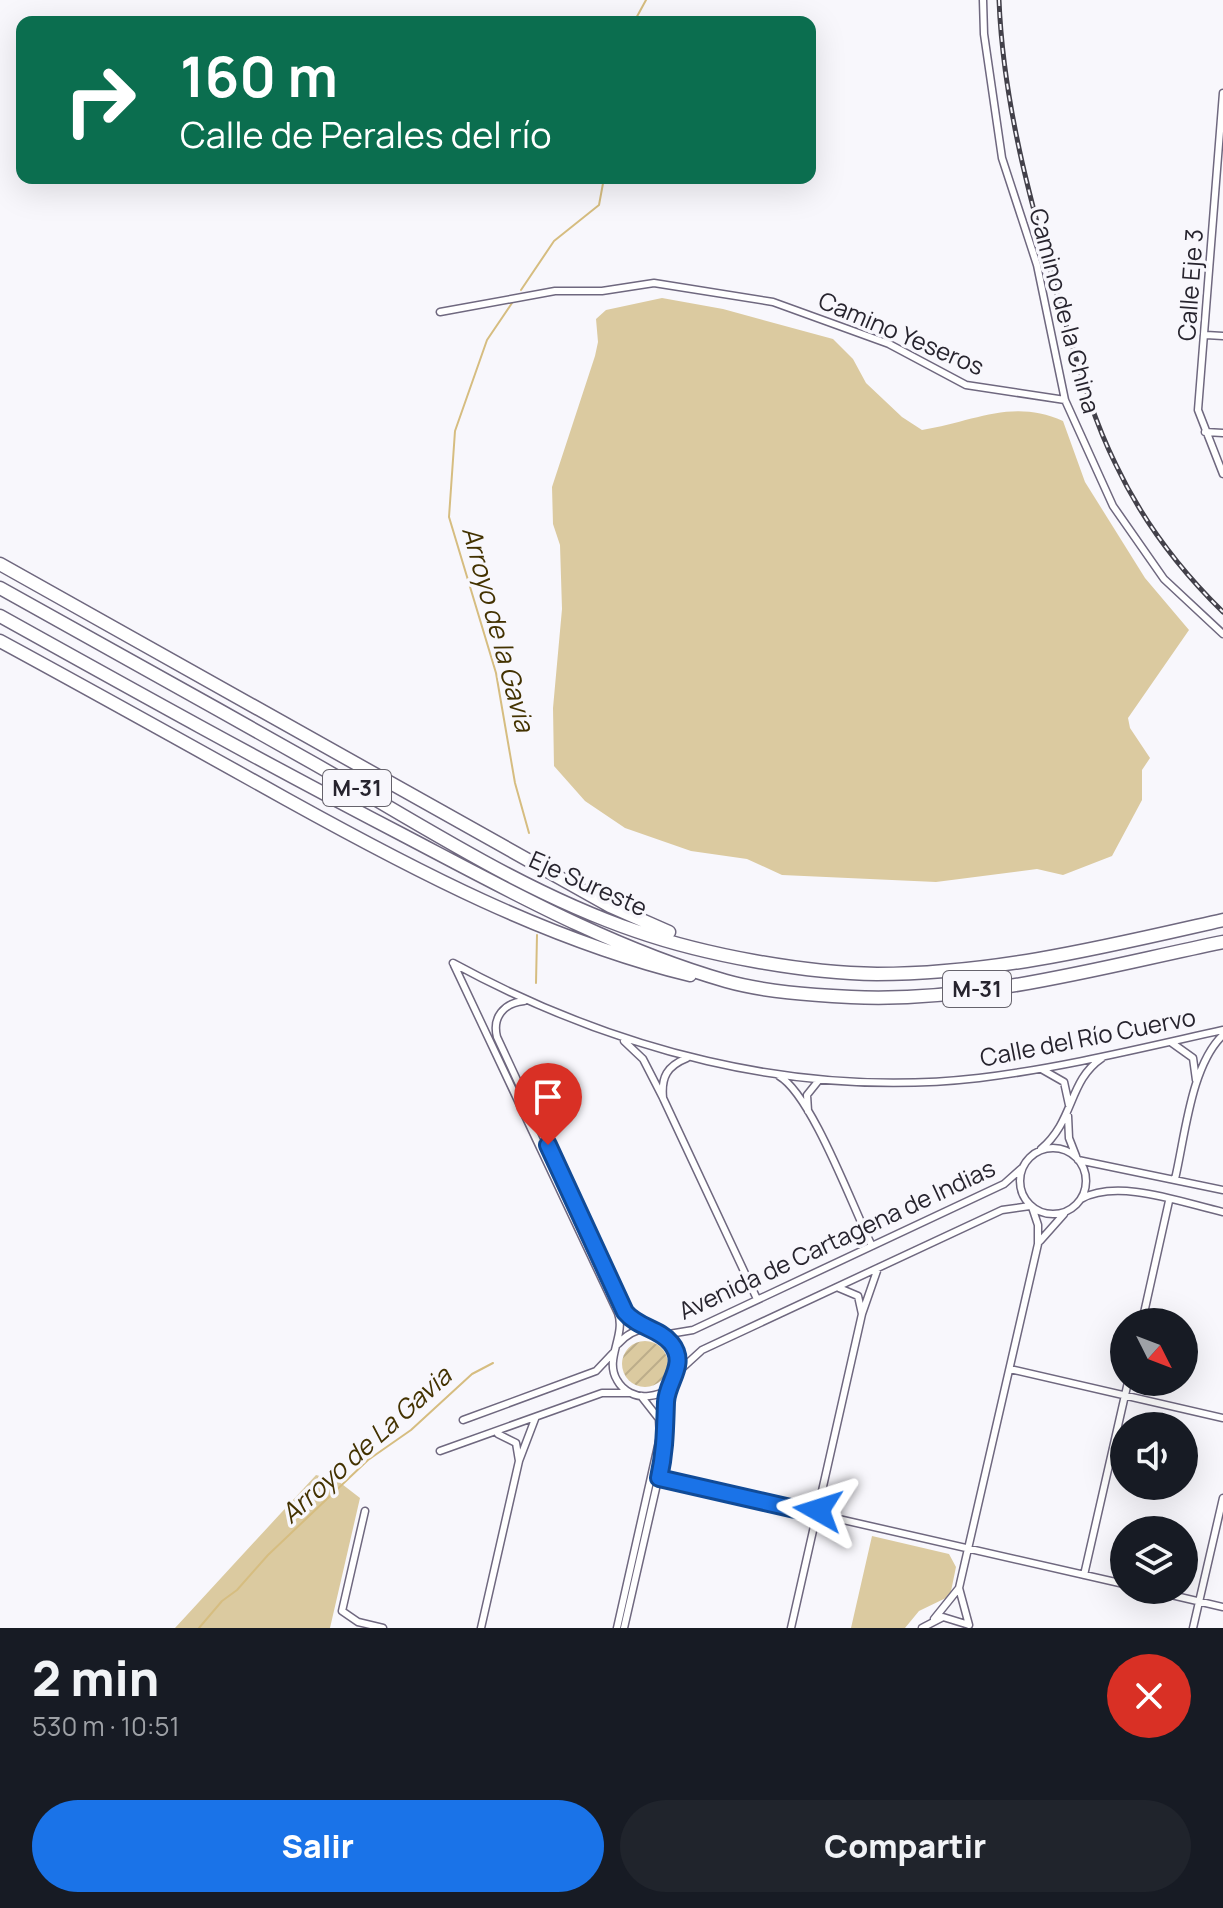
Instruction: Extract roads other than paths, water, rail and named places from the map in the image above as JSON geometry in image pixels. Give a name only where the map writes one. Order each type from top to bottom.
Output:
[{"type":"highway","points":[[0,564],[610,906],[646,924],[729,954]]},
{"type":"highway","name":"Eje Sureste","points":[[0,588],[478,856],[577,907],[637,932],[729,954],[819,970],[874,974],[953,972],[1021,964],[1223,920]]},
{"type":"highway","name":"Eje Sureste","points":[[0,616],[282,772],[546,910],[607,937],[728,982],[851,997],[955,992],[1036,982],[1223,942]]},
{"type":"highway","points":[[0,641],[363,841],[476,899],[634,960],[728,982]]},
{"type":"street","name":"Camino de la China","points":[[983,0],[984,34],[1002,158],[1037,265],[1065,400],[1113,506],[1164,579],[1223,634]]},
{"type":"street","name":"Calle Eje 3","points":[[1223,93],[1220,164],[1198,410],[1223,474]]},
{"type":"street","points":[[1212,239],[1223,240]]},
{"type":"street","name":"Camino Yeseros","points":[[440,312],[555,291],[602,291],[654,283],[773,302],[889,344],[966,385],[1065,400]]},
{"type":"street","points":[[1206,335],[1223,336]]},
{"type":"street","points":[[1205,432],[1223,433]]},
{"type":"street","name":"Calle del Río Cuervo","points":[[617,1347],[618,1313],[453,963],[527,1001],[620,1037],[688,1058],[821,1079],[890,1083],[1040,1069],[1223,1033]]},
{"type":"street","points":[[440,1451],[608,1392],[641,1396],[657,1394],[669,1386],[677,1373],[675,1348],[663,1335],[651,1331],[625,1312],[497,1037],[495,1024],[503,1010],[518,1001],[527,1001]]},
{"type":"street","points":[[1175,1179],[1196,1083],[1206,1057],[1223,1033]]},
{"type":"street","points":[[620,1037],[643,1059],[757,1299]]},
{"type":"street","points":[[1169,1042],[1193,1058],[1196,1083]]},
{"type":"street","points":[[922,1628],[934,1619],[959,1588],[1038,1244],[1038,1225],[1020,1186],[1022,1168],[1060,1131],[1084,1074],[1107,1055]]},
{"type":"street","points":[[663,1098],[663,1080],[667,1070],[688,1058]]},
{"type":"street","points":[[1040,1069],[1064,1082],[1069,1095],[1068,1131],[1086,1178],[1081,1199]]},
{"type":"street","points":[[778,1074],[792,1085],[808,1111],[872,1246]]},
{"type":"street","points":[[808,1111],[808,1091],[821,1079]]},
{"type":"street","points":[[1038,1151],[1060,1149],[1077,1159],[1223,1190]]},
{"type":"street","name":"Avenida de Cartagena de Indias","points":[[663,1335],[688,1332],[1004,1184],[1022,1168]]},
{"type":"street","points":[[1038,1244],[1048,1228],[1081,1199],[1105,1189],[1223,1210]]},
{"type":"street","points":[[1145,1308],[1169,1201]]},
{"type":"street","points":[[1031,1206],[1049,1214],[1068,1210]]},
{"type":"street","name":"Avenida de Cartagena de Indias","points":[[677,1373],[691,1356],[702,1350],[1009,1207],[1031,1206]]},
{"type":"street","points":[[791,1628],[862,1314],[878,1268]]},
{"type":"street","points":[[837,1287],[856,1293],[862,1314]]},
{"type":"street","points":[[463,1420],[596,1371],[632,1333],[651,1331]]},
{"type":"street","points":[[617,1347],[615,1377],[630,1393]]},
{"type":"street","points":[[1010,1369],[1110,1392]]},
{"type":"street","points":[[624,1628],[667,1440],[669,1386]]},
{"type":"street","points":[[617,1628],[660,1437],[659,1419],[641,1396]]},
{"type":"street","points":[[1084,1575],[1125,1396]]},
{"type":"street","points":[[1129,1396],[1223,1418]]},
{"type":"street","points":[[481,1628],[519,1461],[535,1419]]},
{"type":"street","points":[[494,1433],[516,1443],[519,1461]]},
{"type":"street","points":[[659,1478],[1110,1581]]},
{"type":"street","points":[[1193,1628],[1223,1498]]},
{"type":"street","points":[[365,1511],[342,1611],[358,1622],[383,1628]]},
{"type":"street","points":[[959,1588],[970,1627]]},
{"type":"street","points":[[1199,1601],[1223,1607]]},
{"type":"street","points":[[934,1619],[953,1617],[970,1627]]},
{"type":"waterway","name":"Arroyo de la Gavia","points":[[637,16],[646,0]]},
{"type":"waterway","name":"Arroyo de la Gavia","points":[[521,290],[554,241],[599,205],[603,184]]},
{"type":"waterway","name":"Arroyo de la Gavia","points":[[512,303],[487,340],[455,431],[449,517],[496,673],[515,783],[529,833]]},
{"type":"waterway","name":"Arroyo de la Gavia","points":[[536,983],[537,935]]},
{"type":"waterway","name":"Arroyo de La Gavia","points":[[199,1628],[268,1555],[368,1460],[411,1430],[472,1374],[493,1363]]},
{"type":"railway","points":[[999,0],[1006,76],[1028,188],[1091,404],[1116,465],[1150,525],[1177,562],[1223,612]]}]
